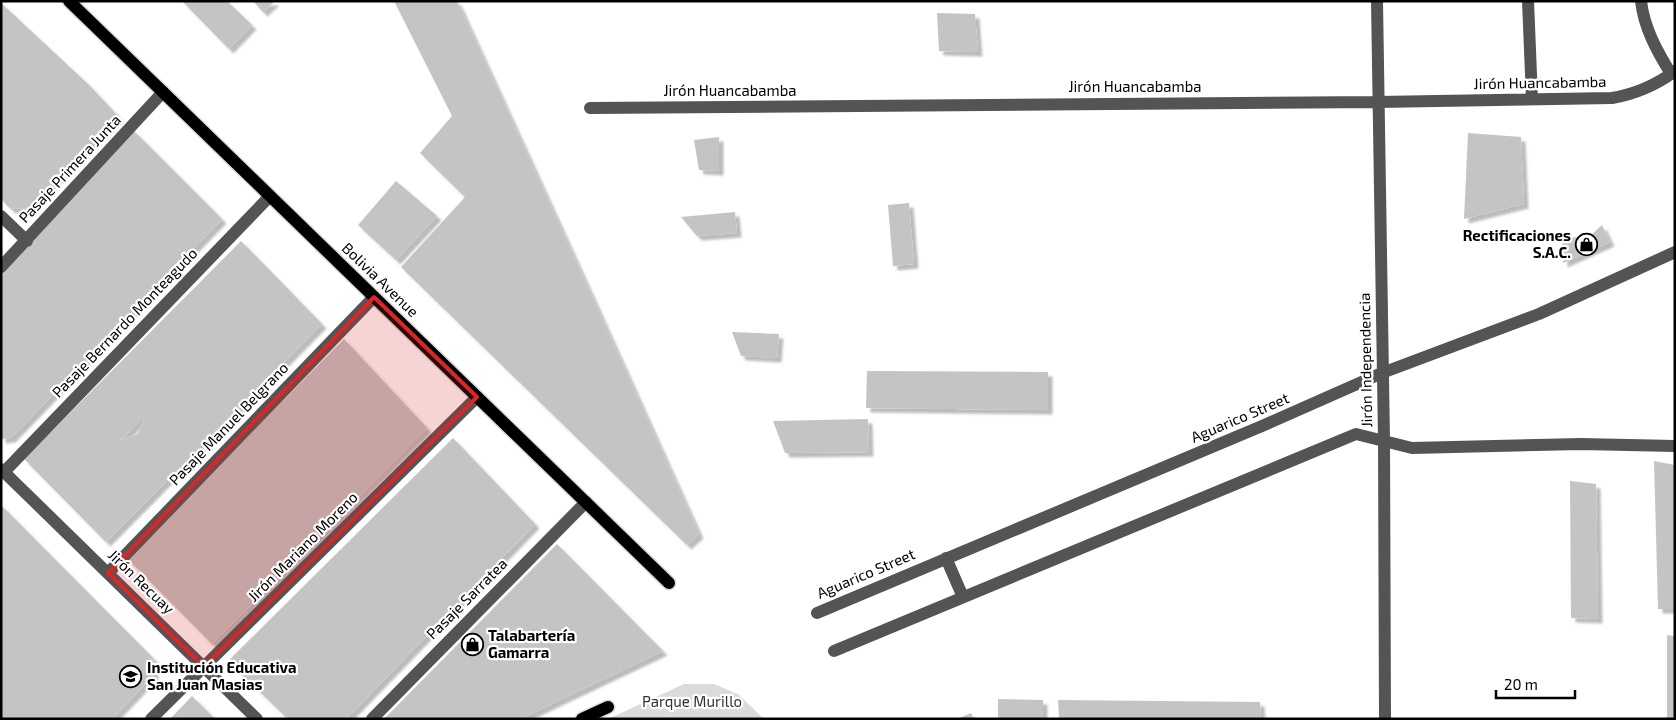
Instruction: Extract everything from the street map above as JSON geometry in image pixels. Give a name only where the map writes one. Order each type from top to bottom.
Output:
[{"type":"main road","name":"Bolivia Avenue","points":[[69,1],[669,583]]},
{"type":"main road","points":[[582,719],[608,707]]},
{"type":"street","name":"Jirón Independencia","points":[[1377,1],[1384,440],[1385,719]]},
{"type":"street","points":[[1528,1],[1532,99]]},
{"type":"street","points":[[1641,1],[1647,29],[1657,50],[1673,72]]},
{"type":"street","name":"Jirón Huancabamba","points":[[590,108],[1378,102],[1612,98],[1638,91],[1660,82],[1673,72]]},
{"type":"street","name":"Pasaje Primera Junta","points":[[1,267],[163,92]]},
{"type":"street","name":"Pasaje Bernardo Monteagudo","points":[[3,470],[270,196]]},
{"type":"street","points":[[1,216],[27,240]]},
{"type":"street","name":"Aguarico Street","points":[[817,613],[1382,374],[1539,314],[1675,252]]},
{"type":"street","name":"Pasaje Manuel Belgrano","points":[[108,573],[374,297]]},
{"type":"street","name":"Jirón Mariano Moreno","points":[[151,719],[477,397]]},
{"type":"street","points":[[834,651],[1356,434],[1412,448],[1581,444],[1675,446]]},
{"type":"street","name":"Jirón Recuay","points":[[3,470],[257,719]]},
{"type":"street","name":"Pasaje Sarratea","points":[[372,719],[586,502]]},
{"type":"street","points":[[946,558],[963,597]]},
{"type":"highlighted area","points":[[374,297],[477,397],[204,667],[108,573]]},
{"type":"green space","name":"Parque Murillo","points":[[684,684],[714,684],[738,694],[764,719],[608,719]]},
{"type":"building","points":[[182,1],[227,1],[252,25],[229,49]]},
{"type":"building","points":[[253,1],[275,1],[263,12]]},
{"type":"building","points":[[394,1],[457,1],[699,534],[687,545],[401,267],[465,197],[420,153],[452,116]]},
{"type":"building","points":[[1,3],[89,85],[119,117],[28,208],[11,209],[1,199]]},
{"type":"building","points":[[937,13],[975,14],[978,52],[939,51]]},
{"type":"building","points":[[134,131],[222,219],[11,438],[1,439],[1,272]]},
{"type":"building","points":[[1468,133],[1521,137],[1524,204],[1464,219]]},
{"type":"building","points":[[719,137],[719,171],[699,170],[694,140]]},
{"type":"building","points":[[396,181],[437,216],[396,260],[358,225]]},
{"type":"building","points":[[909,203],[914,264],[893,266],[888,205]]},
{"type":"building","points":[[735,212],[737,233],[697,236],[681,217]]},
{"type":"building","points":[[1602,225],[1610,242],[1563,263],[1562,238],[1591,235]]},
{"type":"building","points":[[241,241],[322,324],[106,542],[24,459]],"holes":[[[145,416],[138,434],[120,440]]]},
{"type":"building","points":[[732,332],[779,334],[777,358],[741,356]]},
{"type":"building","points":[[344,339],[427,428],[212,644],[127,558]]},
{"type":"building","points":[[867,371],[1048,372],[1048,410],[866,408]]},
{"type":"building","points":[[868,419],[869,452],[785,453],[773,421]]},
{"type":"building","points":[[453,438],[535,524],[346,719],[288,719],[228,661]]},
{"type":"building","points":[[1654,461],[1675,465],[1675,609],[1658,609]]},
{"type":"building","points":[[1570,481],[1596,484],[1598,619],[1571,618]]},
{"type":"building","points":[[1,505],[153,658],[154,675],[112,719],[1,719]]},
{"type":"building","points":[[557,544],[663,651],[520,719],[384,719]]},
{"type":"building","points":[[1667,635],[1675,636],[1675,719],[1667,719]]},
{"type":"building","points":[[192,696],[215,719],[170,719]]},
{"type":"building","points":[[998,699],[1043,700],[1043,719],[998,719]]},
{"type":"building","points":[[1058,700],[1260,702],[1261,719],[1059,719]]},
{"type":"building","points":[[971,713],[974,719],[957,719]]},
{"type":"place","name":"Rectificaciones S.A.C.","points":[[1587,245]]},
{"type":"place","name":"Talabartería Gamarra","points":[[472,645]]},
{"type":"place","name":"Institución Educativa San Juan Masias","points":[[131,677]]}]
